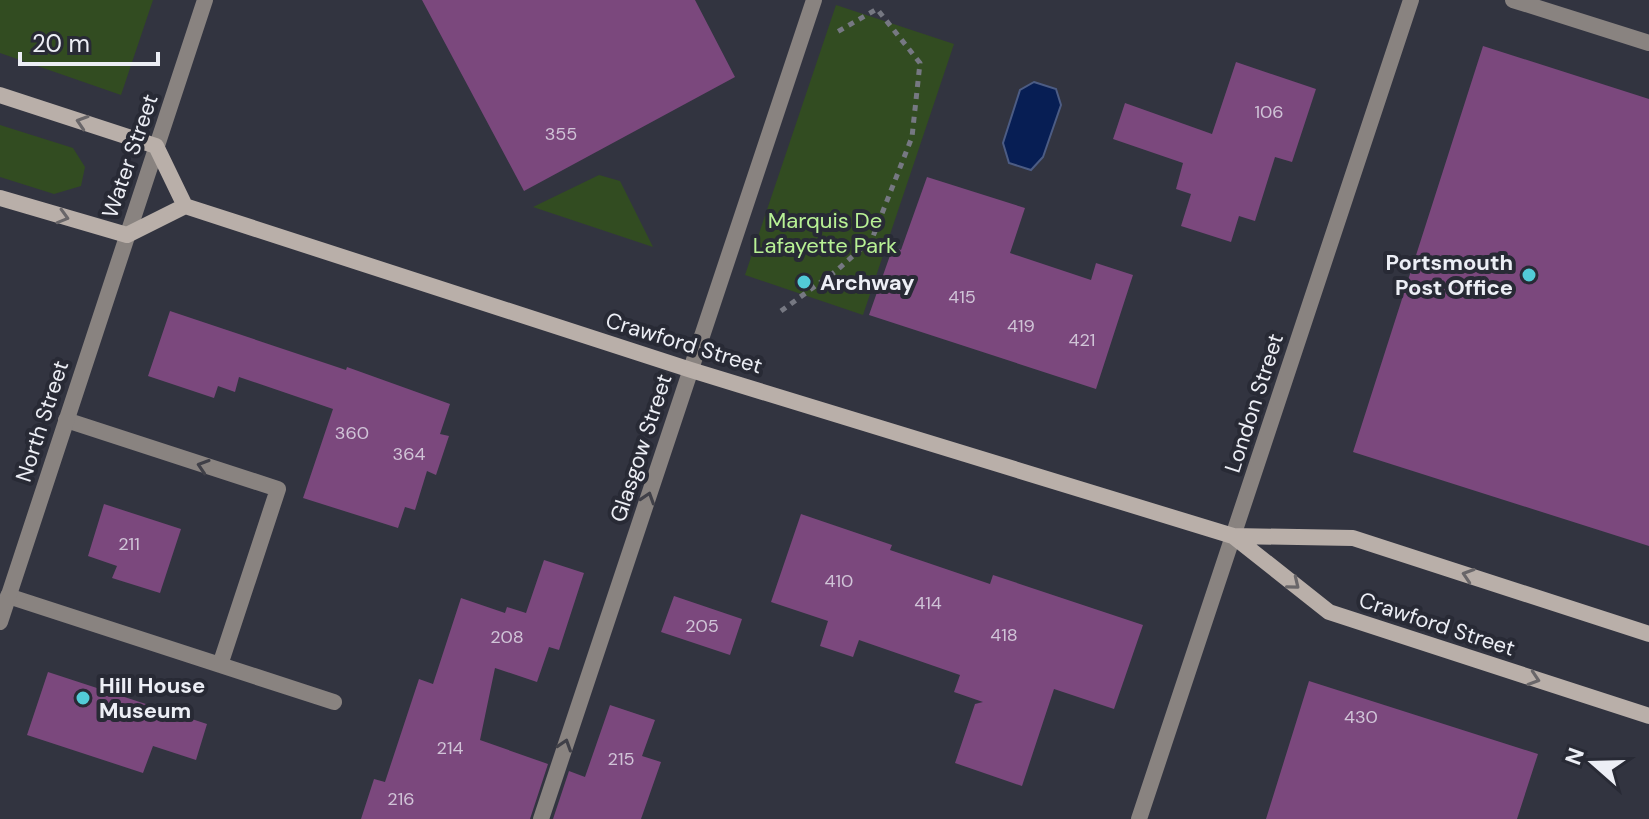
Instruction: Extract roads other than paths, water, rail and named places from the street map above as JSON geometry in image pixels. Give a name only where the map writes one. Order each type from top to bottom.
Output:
[{"type":"main road","points":[[0,95],[156,146],[185,206],[127,235],[0,198]]},
{"type":"main road","name":"Crawford Street","points":[[185,206],[691,370],[1233,536],[1353,538],[1649,634]]},
{"type":"main road","name":"Crawford Street","points":[[1233,536],[1329,612],[1649,716]]},
{"type":"street","name":"Water Street","points":[[127,235],[205,0]]},
{"type":"street","name":"Glasgow Street","points":[[541,819],[814,0]]},
{"type":"street","name":"London Street","points":[[1139,819],[1411,0]]},
{"type":"street","points":[[1513,0],[1649,43]]},
{"type":"street","name":"North Street","points":[[0,622],[127,235]]},
{"type":"street","points":[[66,420],[278,489],[220,665]]},
{"type":"street","points":[[8,596],[334,702]]},
{"type":"water","points":[[1034,82],[1056,89],[1061,105],[1043,157],[1031,170],[1009,163],[1003,143],[1020,90]]},
{"type":"place","name":"Portsmouth Post Office","points":[[1529,275]]},
{"type":"place","name":"Archway","points":[[804,282]]},
{"type":"place","name":"Hill House Museum","points":[[83,698]]},
{"type":"park label","name":"Marquis De Lafayette Park","points":[[825,232]]}]
